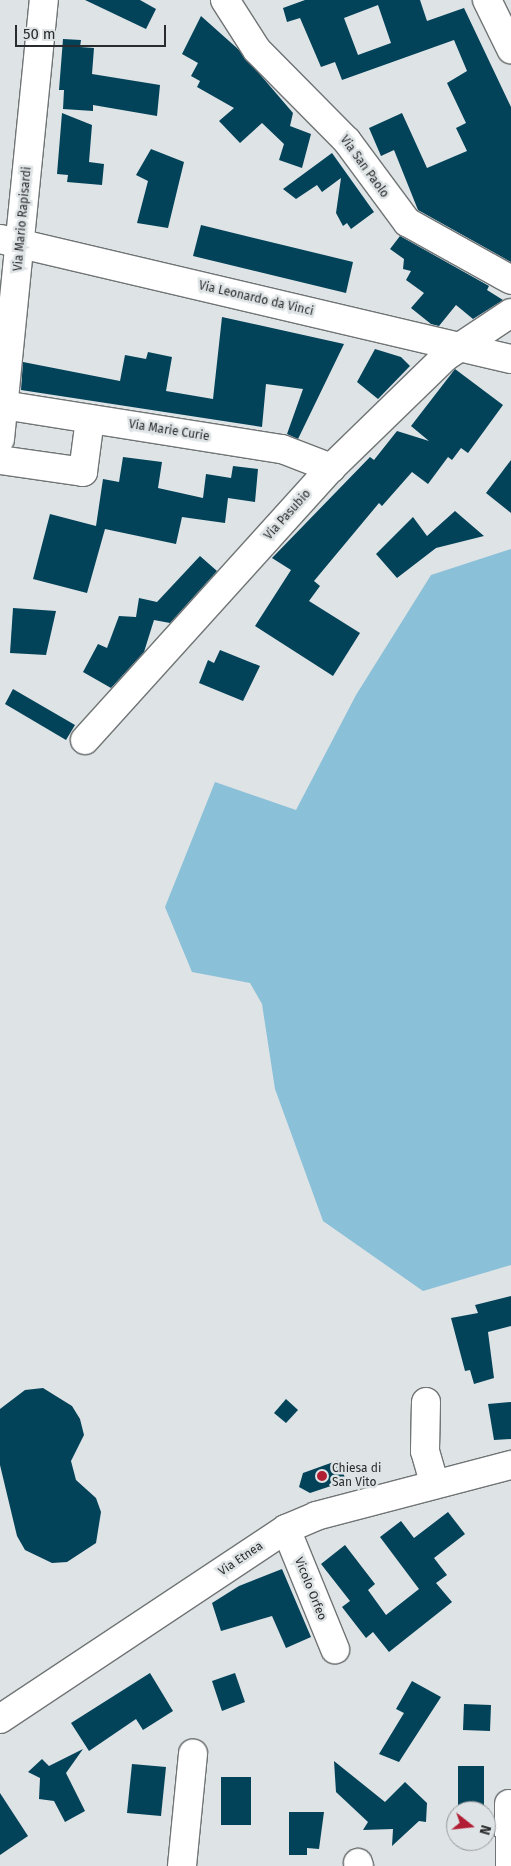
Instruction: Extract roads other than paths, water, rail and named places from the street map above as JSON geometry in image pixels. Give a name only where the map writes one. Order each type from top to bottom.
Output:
[{"type":"street","name":"Via Mario Rapisardi","points":[[0,439],[4,405],[10,242],[44,0]]},
{"type":"street","name":"Via San Paolo","points":[[224,0],[257,50],[347,141],[407,222],[511,280]]},
{"type":"street","points":[[487,0],[511,49]]},
{"type":"street","name":"Via Leonardo da Vinci","points":[[10,242],[511,359]]},
{"type":"street","name":"Via Pasubio","points":[[85,740],[331,468],[445,357],[511,313]]},
{"type":"street","name":"Via Marie Curie","points":[[4,405],[282,449],[331,468]]},
{"type":"street","points":[[0,460],[83,472],[90,419]]},
{"type":"street","points":[[426,1402],[425,1451],[434,1483]]},
{"type":"street","name":"Via Etnea","points":[[0,1719],[286,1529],[434,1483],[511,1465]]},
{"type":"street","name":"Vicolo Orfeo","points":[[286,1529],[335,1649]]},
{"type":"street","points":[[182,1866],[193,1754]]},
{"type":"street","points":[[509,1804],[510,1866]]},
{"type":"place","name":"Chiesa di San Vito","points":[[322,1476]]}]
